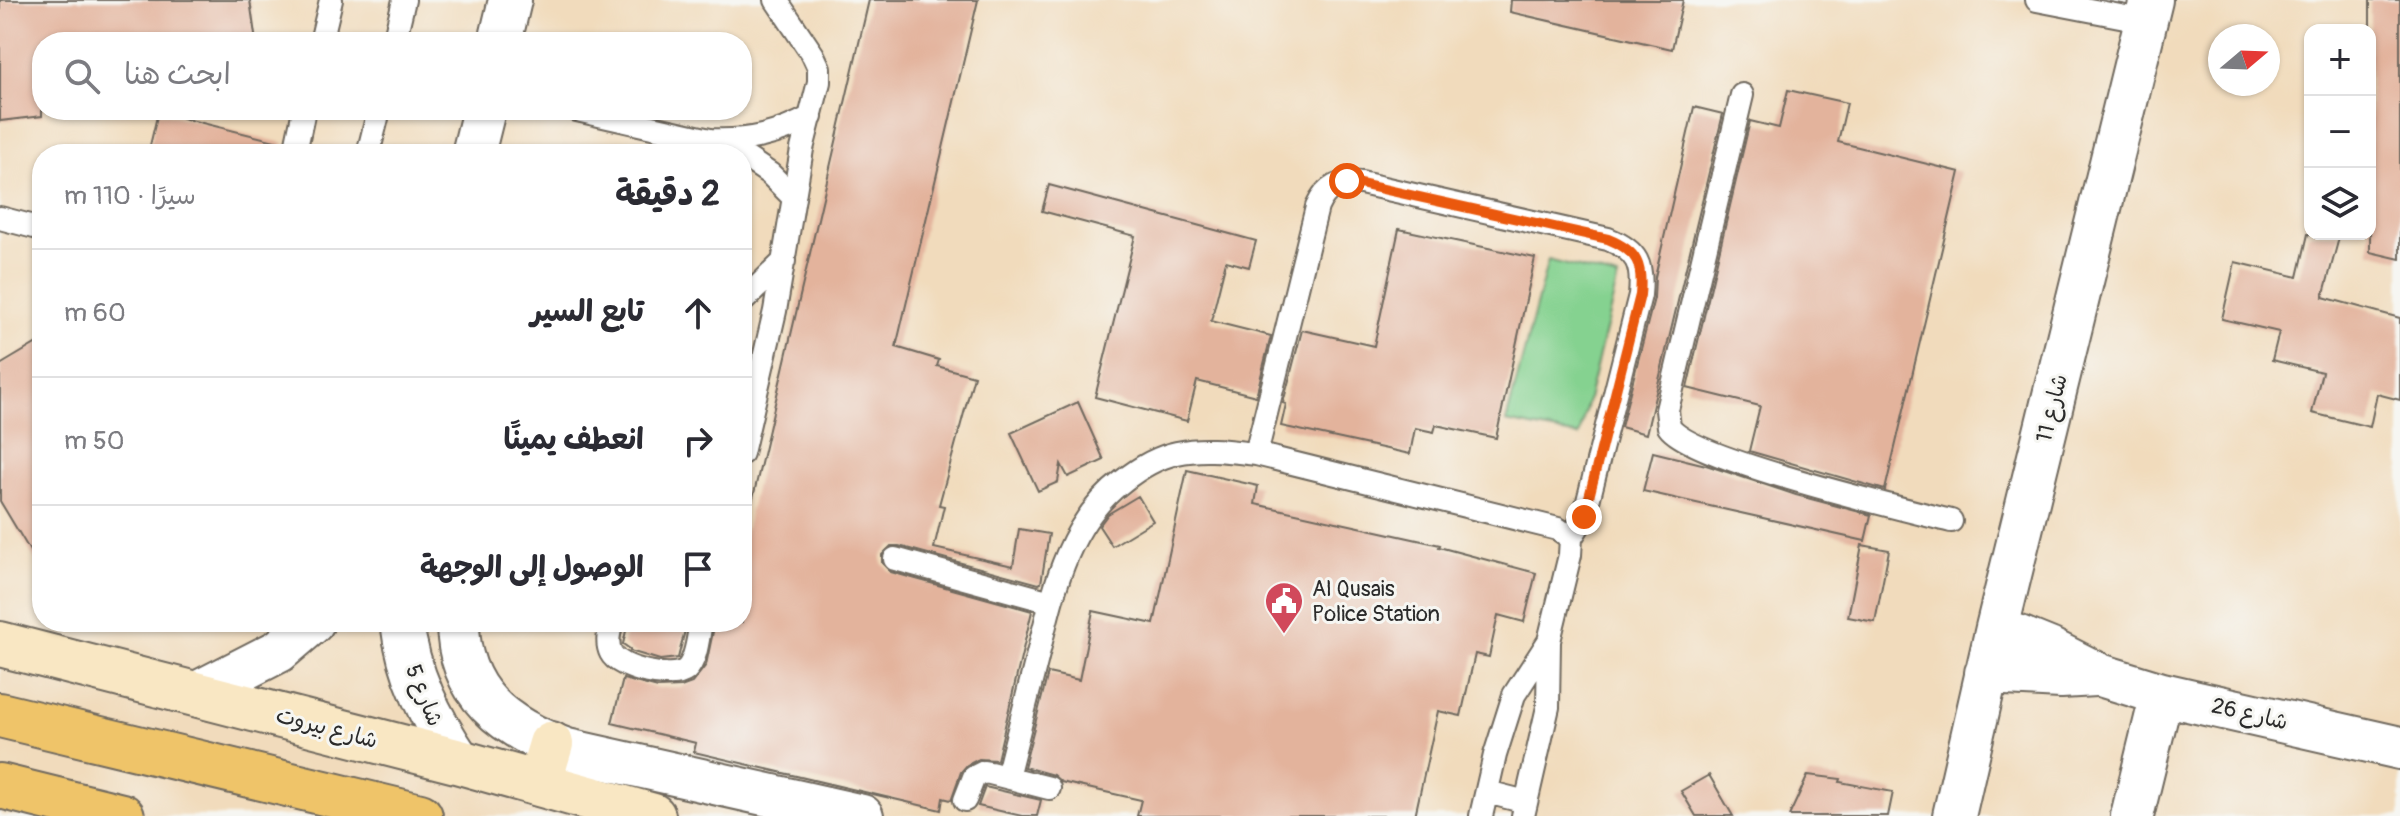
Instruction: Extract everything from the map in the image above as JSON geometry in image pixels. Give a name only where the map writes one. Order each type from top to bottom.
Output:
[{"type":"main road","name":"شارع بيروت","points":[[0,644],[460,762],[545,764],[653,816]]},
{"type":"main road","points":[[0,715],[420,816]]},
{"type":"main road","points":[[0,786],[122,816]]},
{"type":"street","points":[[502,32],[510,0]]},
{"type":"street","name":"شارع 11","points":[[1954,816],[2148,10]]},
{"type":"street","points":[[476,144],[482,120]]},
{"type":"street","name":"شارع 26","points":[[1997,628],[2049,649],[2100,675],[2162,694],[2400,748]]},
{"type":"street","points":[[197,693],[279,651],[301,632]]},
{"type":"street","name":"شارع 5","points":[[404,632],[422,697],[439,731],[460,762]]},
{"type":"street","points":[[458,632],[458,645],[470,680],[492,709],[517,728],[545,764],[862,816]]},
{"type":"street","name":"شارع 26","points":[[1986,673],[2061,677],[2100,675]]},
{"type":"street","points":[[2132,816],[2162,694]]},
{"type":"lane","points":[[323,32],[331,0]]},
{"type":"lane","points":[[396,32],[404,0]]},
{"type":"lane","points":[[752,407],[784,261],[802,149],[819,82],[819,68],[805,40],[776,0]]},
{"type":"lane","points":[[2037,0],[2148,10]]},
{"type":"lane","points":[[1742,95],[1667,410],[1669,427],[1681,438],[1744,464],[1951,521]]},
{"type":"lane","points":[[710,140],[762,137],[811,117]]},
{"type":"lane","points":[[297,144],[302,120]]},
{"type":"lane","points":[[370,144],[376,120]]},
{"type":"lane","points":[[621,120],[719,144]]},
{"type":"lane","points":[[752,162],[770,174],[794,198]]},
{"type":"lane","points":[[1256,454],[1317,207],[1323,194],[1334,185],[1347,181],[1361,183],[1608,239],[1625,246],[1637,260],[1642,277],[1640,295],[1584,517],[1571,538],[1570,555],[1549,641],[1548,707],[1525,809],[1487,792]]},
{"type":"lane","points":[[0,218],[32,226]]},
{"type":"lane","points":[[752,292],[784,261]]},
{"type":"lane","points":[[1007,777],[1051,602],[1066,555],[1083,521],[1107,493],[1137,470],[1175,453],[1215,449],[1256,454],[1558,529],[1571,538]]},
{"type":"lane","points":[[895,559],[1051,602]]},
{"type":"lane","points":[[610,632],[608,644],[617,661],[667,675],[683,672],[689,666],[698,632]]},
{"type":"lane","points":[[1481,816],[1514,695],[1549,641]]},
{"type":"lane","points":[[965,800],[970,782],[984,772],[1049,788]]},
{"type":"green space","points":[[1548,260],[1618,278],[1579,436],[1506,422]]},
{"type":"building","points":[[0,0],[250,0],[255,32],[32,32],[32,117],[0,121]]},
{"type":"building","points":[[869,0],[978,0],[896,347],[939,360],[937,366],[974,376],[939,505],[944,506],[934,548],[1013,566],[1019,529],[1049,534],[1039,584],[899,546],[891,546],[882,555],[882,563],[891,572],[1032,611],[997,760],[979,759],[967,765],[961,772],[951,800],[943,798],[941,810],[694,752],[696,743],[612,723],[623,679],[658,688],[692,683],[706,665],[713,632],[752,632],[752,502]]},
{"type":"building","points":[[1511,0],[1683,0],[1672,49],[1510,12]]},
{"type":"building","points":[[2370,0],[2400,0],[2400,259],[2370,252],[2370,240],[2376,240],[2376,24],[2370,24]]},
{"type":"building","points":[[1788,90],[1847,103],[1838,142],[1960,172],[1885,490],[1749,451],[1760,406],[1687,388],[1750,121],[1779,128]]},
{"type":"building","points":[[1694,107],[1723,114],[1646,434],[1621,427],[1654,298],[1655,277]]},
{"type":"building","points":[[156,120],[190,120],[283,144],[150,144]]},
{"type":"building","points":[[1049,185],[1256,241],[1249,267],[1226,261],[1211,321],[1271,336],[1256,396],[1197,381],[1187,421],[1095,397],[1135,236],[1042,211]]},
{"type":"building","points":[[1399,229],[1535,258],[1496,438],[1436,425],[1434,432],[1415,428],[1410,454],[1281,426],[1286,404],[1283,403],[1302,330],[1374,346]]},
{"type":"building","points":[[2307,240],[2338,240],[2323,297],[2400,318],[2400,400],[2377,394],[2370,427],[2312,413],[2322,372],[2272,360],[2279,332],[2222,319],[2235,262],[2298,277]]},
{"type":"building","points":[[32,346],[32,554],[0,501],[0,365]]},
{"type":"building","points":[[1078,402],[1104,460],[1068,477],[1061,464],[1058,482],[1038,491],[1011,433]]},
{"type":"building","points":[[1653,452],[1871,515],[1865,541],[1643,491]]},
{"type":"building","name":"Al Qusais Police Station","points":[[1187,470],[1258,486],[1255,504],[1440,545],[1536,573],[1524,622],[1498,615],[1489,657],[1475,654],[1461,716],[1438,711],[1415,816],[1137,816],[1141,800],[1061,782],[1053,775],[1024,767],[1048,673],[1079,680],[1093,611],[1154,624]]},
{"type":"building","points":[[1138,496],[1153,521],[1112,546],[1099,526],[1108,514]]},
{"type":"building","points":[[1862,545],[1889,550],[1875,622],[1848,617]]},
{"type":"building","points":[[626,632],[684,632],[678,658],[660,660],[630,651],[623,644]]},
{"type":"building","points":[[1709,775],[1733,816],[1696,816],[1681,791]]},
{"type":"building","points":[[1808,775],[1841,779],[1840,782],[1893,792],[1888,816],[1789,816]]},
{"type":"building","points":[[985,787],[1041,800],[1037,816],[1022,816],[978,806]]},
{"type":"place","name":"Al Qusais Police Station","points":[[1284,635]]},
{"type":"route","points":[[1347,181],[1608,239],[1625,246],[1637,260],[1642,277],[1640,295],[1584,517]]}]
